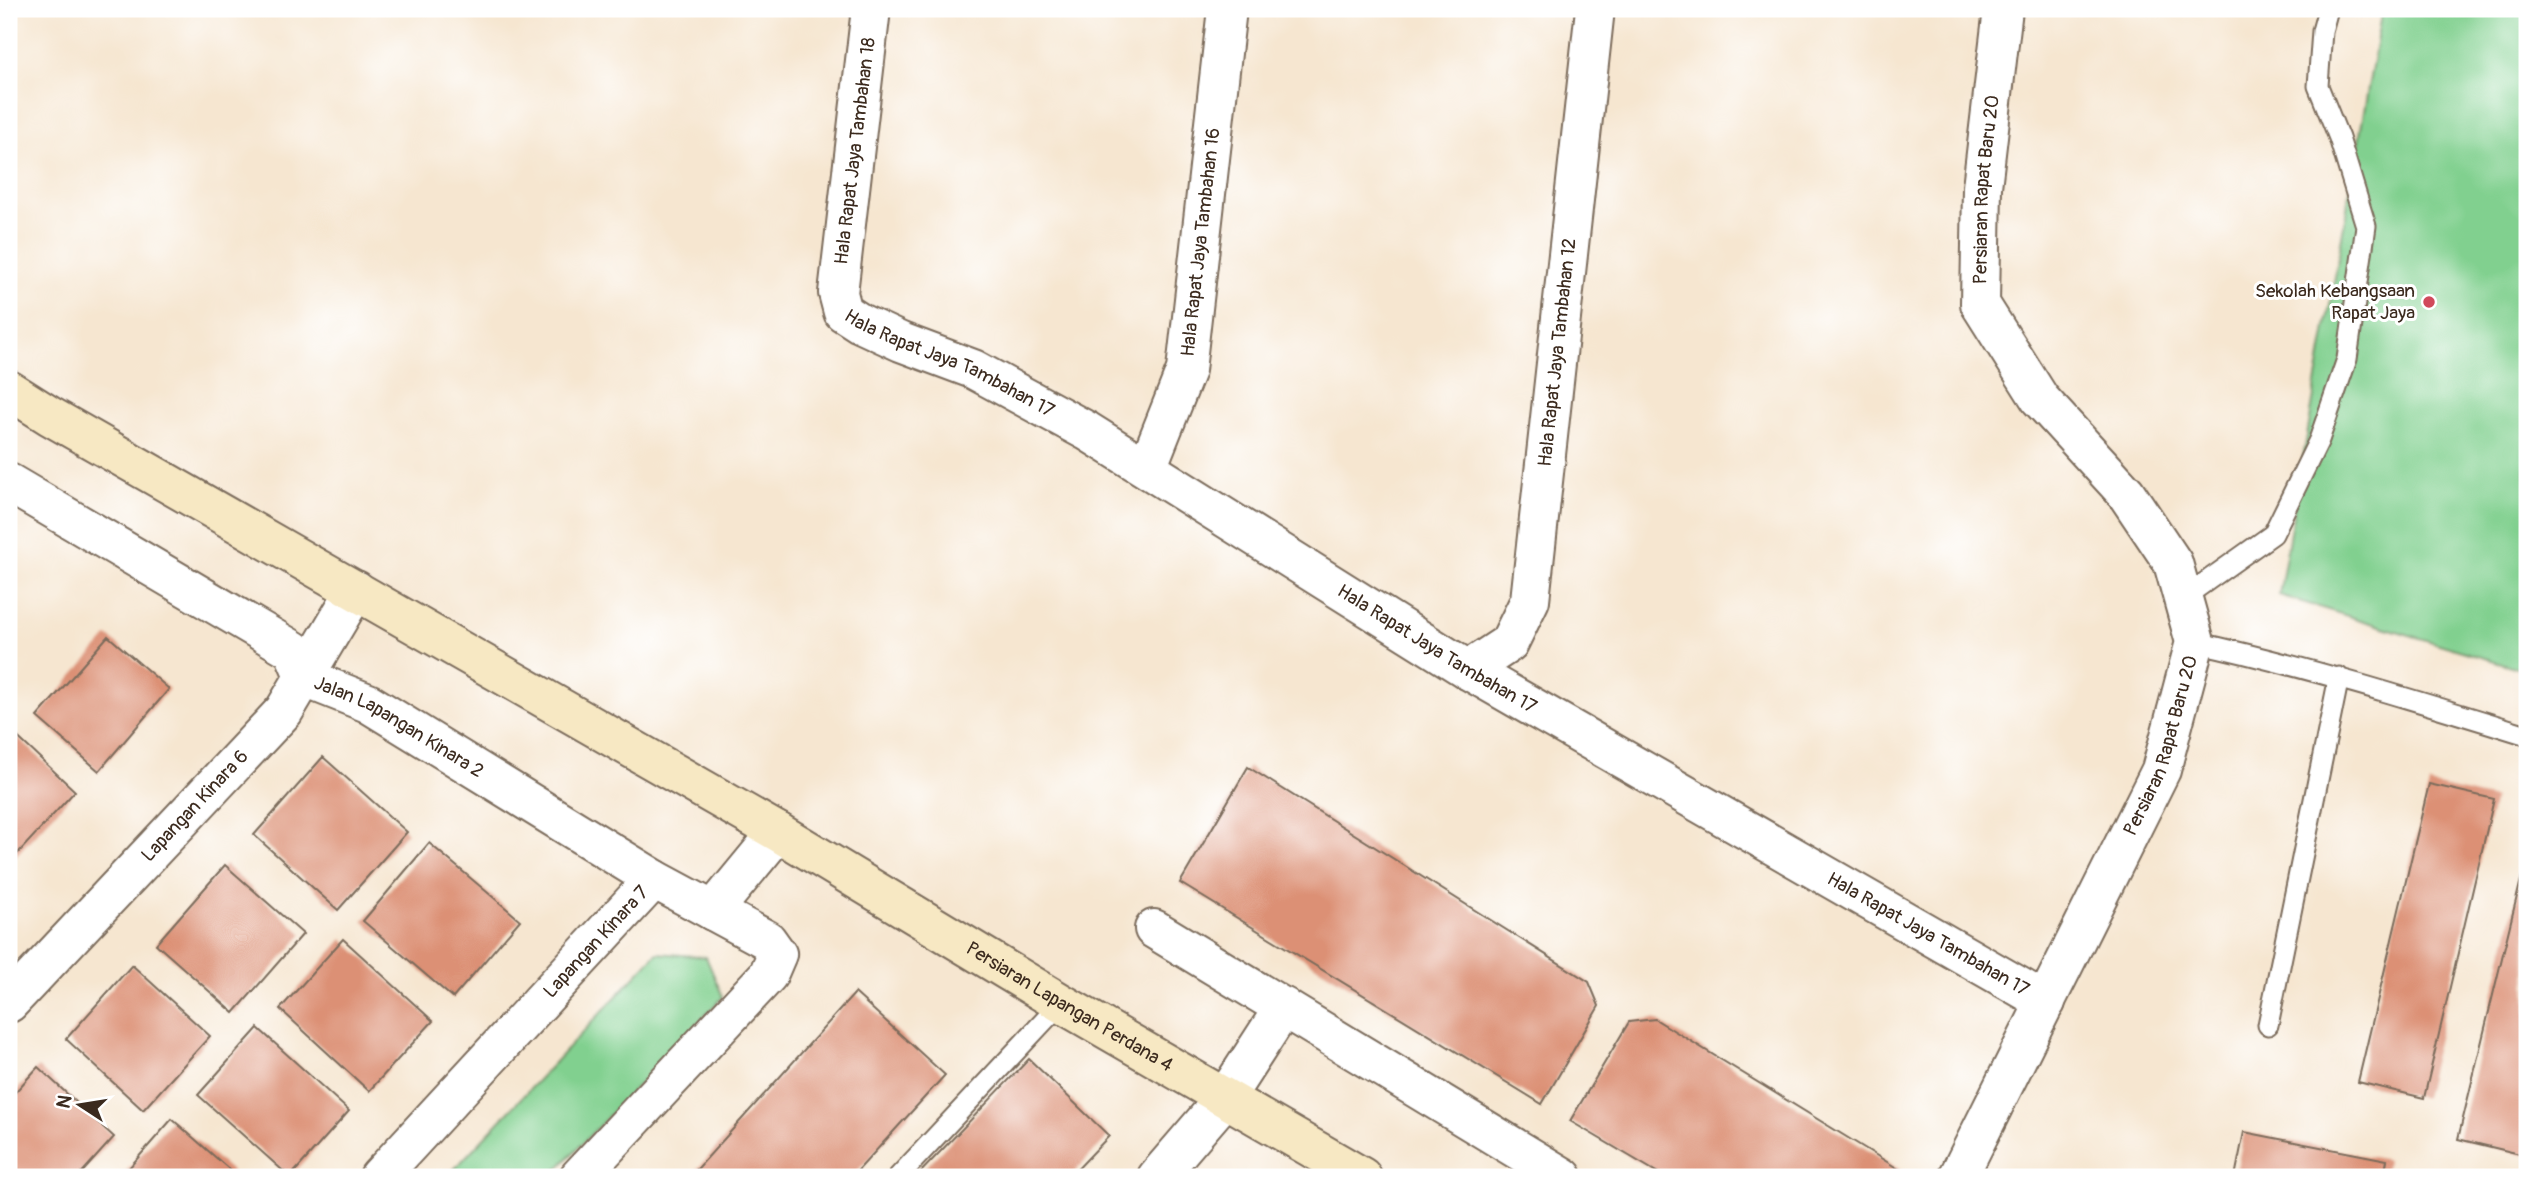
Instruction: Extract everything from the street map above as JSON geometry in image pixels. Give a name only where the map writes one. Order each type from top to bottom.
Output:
[{"type":"street","name":"Hala Rapat Jaya Tambahan 18","points":[[838,293],[871,9]]},
{"type":"street","name":"Hala Rapat Jaya Tambahan 16","points":[[1147,468],[1185,370],[1227,9]]},
{"type":"street","name":"Hala Rapat Jaya Tambahan 12","points":[[1468,670],[1509,643],[1531,600],[1595,9]]},
{"type":"street","name":"Persiaran Rapat Baru 20","points":[[1958,1177],[2161,770],[2195,642],[2173,564],[2126,493],[2040,399],[1980,304],[1982,187],[2003,9]]},
{"type":"street","name":"Hala Rapat Jaya Tambahan 17","points":[[838,293],[843,312],[860,323],[973,369],[1087,431],[1468,670],[2046,1002]]},
{"type":"street","name":"Persiaran Lapangan Perdana 4","points":[[9,390],[50,416],[778,832],[1061,1003],[1362,1177]]},
{"type":"street","name":"Jalan Lapangan Kinara 2","points":[[9,483],[293,650],[306,678],[368,703],[654,879]]},
{"type":"street","name":"Lapangan Kinara 6","points":[[9,1003],[284,711],[356,590]]},
{"type":"street","points":[[713,911],[778,832]]},
{"type":"street","name":"Lapangan Kinara 7","points":[[379,1177],[654,879],[767,940],[777,954],[768,975],[579,1177]]},
{"type":"street","points":[[1154,929],[1563,1177]]},
{"type":"street","points":[[1168,1174],[1225,1098],[1284,1007]]},
{"type":"lane","points":[[2183,598],[2273,534],[2319,440],[2347,359],[2366,226],[2339,138],[2318,86],[2322,31],[2328,9]]},
{"type":"lane","points":[[2195,642],[2274,659],[2339,677],[2527,735]]},
{"type":"lane","points":[[2268,1025],[2339,677]]},
{"type":"lane","points":[[898,1177],[1061,1003]]},
{"type":"green space","points":[[2382,9],[2527,9],[2527,671],[2279,595]]},
{"type":"green space","points":[[657,953],[706,957],[723,997],[550,1177],[447,1177]]},
{"type":"building","points":[[108,636],[169,689],[99,771],[37,717]]},
{"type":"building","points":[[9,729],[75,791],[9,863]]},
{"type":"building","points":[[323,757],[407,832],[338,910],[254,835]]},
{"type":"building","points":[[1248,767],[1589,982],[1599,1006],[1542,1104],[1180,883]]},
{"type":"building","points":[[2429,784],[2494,799],[2424,1098],[2358,1082]]},
{"type":"building","points":[[429,843],[520,920],[453,998],[363,921]]},
{"type":"building","points":[[2526,859],[2527,1140],[2524,1155],[2458,1139]]},
{"type":"building","points":[[225,865],[303,934],[234,1013],[156,944]]},
{"type":"building","points":[[343,939],[433,1021],[369,1091],[280,1009]]},
{"type":"building","points":[[132,965],[210,1036],[143,1110],[66,1039]]},
{"type":"building","points":[[855,993],[945,1075],[852,1177],[690,1177]]},
{"type":"building","points":[[1655,1019],[1905,1173],[1903,1177],[1665,1177],[1570,1121],[1629,1022]]},
{"type":"building","points":[[258,1028],[349,1111],[290,1177],[198,1095]]},
{"type":"building","points":[[1029,1059],[1109,1136],[1070,1177],[916,1177]]},
{"type":"building","points":[[38,1067],[114,1137],[78,1177],[9,1175],[9,1099]]},
{"type":"building","points":[[172,1119],[238,1177],[121,1177]]},
{"type":"building","points":[[2244,1132],[2387,1160],[2384,1177],[2235,1177]]},
{"type":"place","name":"Sekolah Kebangsaan Rapat Jaya","points":[[2429,302]]}]
